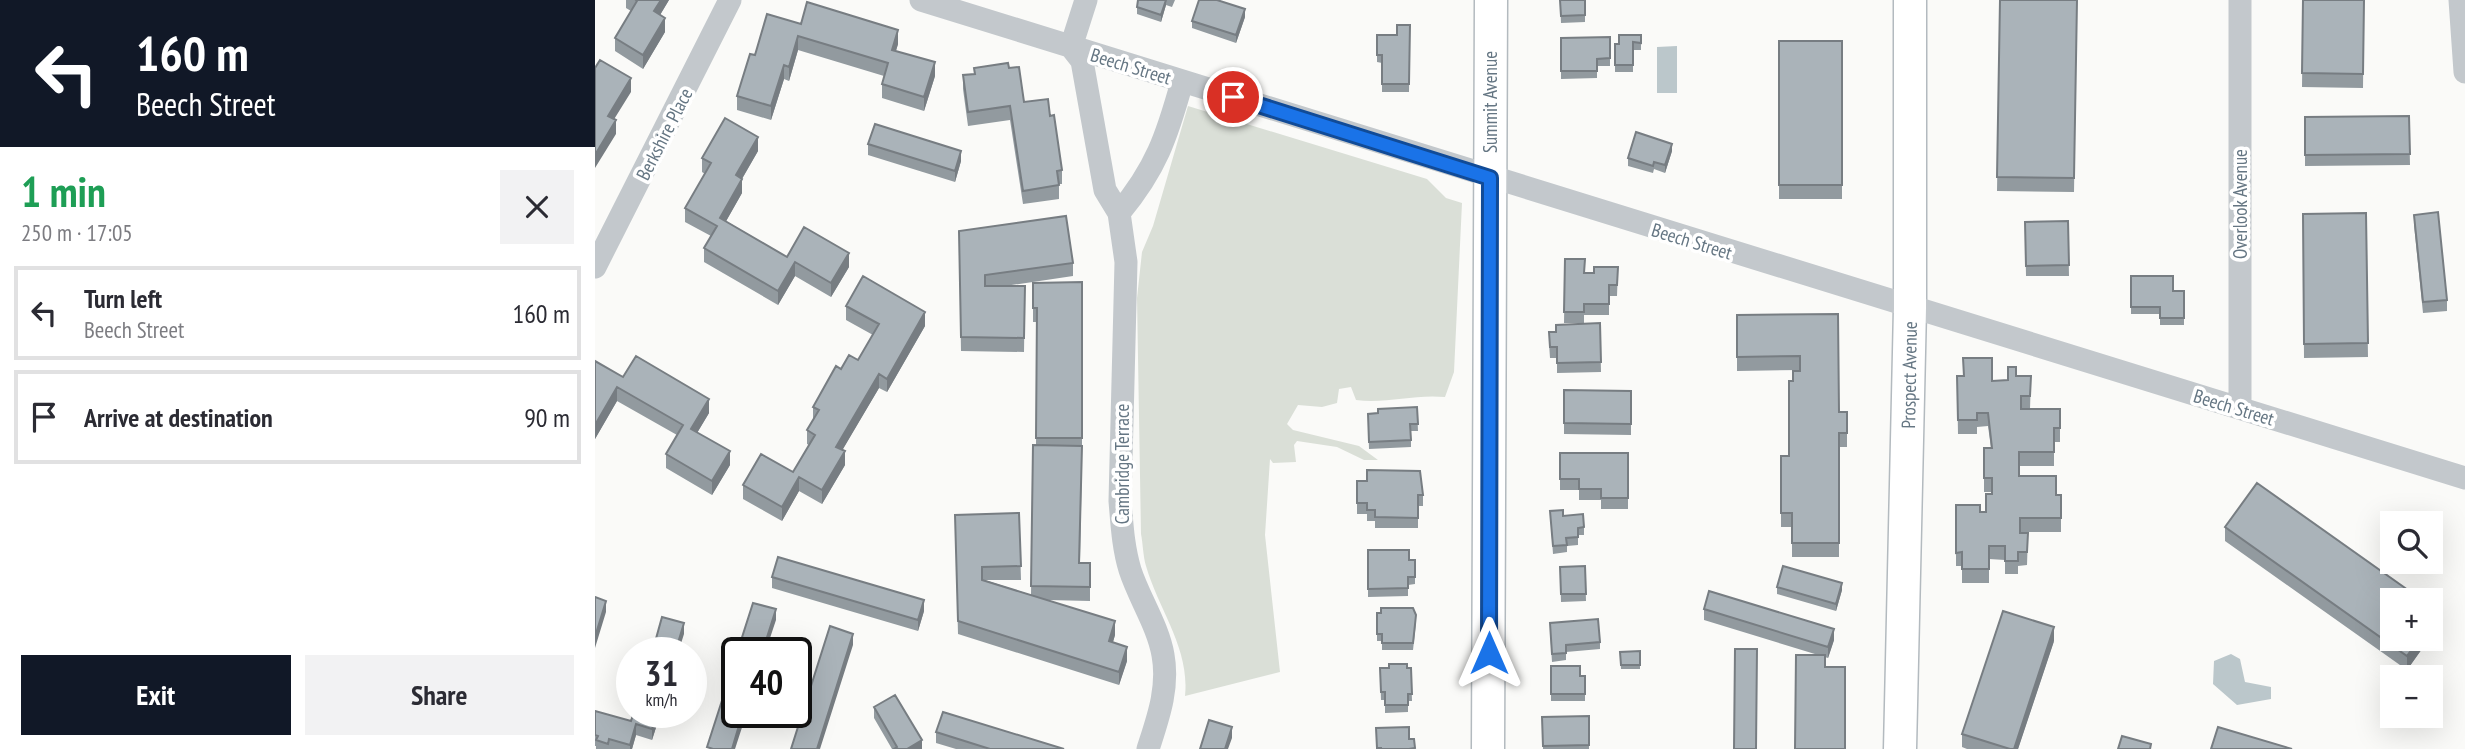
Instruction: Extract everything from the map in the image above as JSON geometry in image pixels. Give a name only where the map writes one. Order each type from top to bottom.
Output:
[{"type":"street","name":"Berkshire Place","points":[[595,267],[730,0]]},
{"type":"street","name":"Beech Street","points":[[921,0],[2465,478]]},
{"type":"street","points":[[1071,47],[1086,0]]},
{"type":"street","name":"Summit Avenue","points":[[1489,749],[1491,0]]},
{"type":"street","name":"Prospect Avenue","points":[[1900,749],[1910,308],[1910,0]]},
{"type":"street","name":"Overlook Avenue","points":[[2240,0],[2240,408]]},
{"type":"street","points":[[2460,0],[2465,72]]},
{"type":"street","name":"Cambridge Terrace","points":[[1071,47],[1082,61],[1105,191],[1119,213],[1126,262],[1120,501],[1123,538],[1130,569],[1163,653],[1165,679],[1162,707],[1148,749]]},
{"type":"street","points":[[1119,213],[1145,181],[1169,128],[1182,82]]},
{"type":"shaded area","points":[[1677,46],[1677,93],[1657,93],[1657,47]]},
{"type":"shaded area","points":[[1188,106],[1427,179],[1446,198],[1462,203],[1454,372],[1445,397],[1356,400],[1351,387],[1339,389],[1337,403],[1322,407],[1298,405],[1287,424],[1293,430],[1359,446],[1378,460],[1364,460],[1337,447],[1297,441],[1294,445],[1296,462],[1273,463],[1270,459],[1265,535],[1280,672],[1185,696],[1183,662],[1146,566],[1141,534],[1137,298],[1142,252],[1153,226]]},
{"type":"shaded area","points":[[2231,654],[2240,659],[2245,682],[2271,687],[2271,699],[2237,705],[2213,684],[2214,661]]},
{"type":"building","points":[[636,0],[661,0],[654,11],[665,18],[643,55],[615,38]]},
{"type":"building","points":[[1138,0],[1166,0],[1161,15],[1137,7]]},
{"type":"building","points":[[1199,0],[1217,0],[1245,9],[1236,35],[1192,21]]},
{"type":"building","points":[[1560,0],[1585,0],[1585,15],[1561,16]]},
{"type":"building","points":[[2000,0],[2077,0],[2074,178],[1997,177]]},
{"type":"building","points":[[2303,0],[2364,0],[2363,74],[2302,73]]},
{"type":"building","points":[[807,2],[898,30],[892,50],[935,62],[924,97],[882,84],[888,63],[798,36],[789,67],[784,65],[771,106],[737,96],[750,54],[755,55],[767,14],[801,24]]},
{"type":"building","points":[[1397,25],[1410,25],[1409,84],[1382,84],[1382,55],[1377,55],[1377,35],[1397,35]]},
{"type":"building","points":[[1619,35],[1641,35],[1641,43],[1633,42],[1633,65],[1615,65],[1615,44],[1619,44]]},
{"type":"building","points":[[1610,37],[1610,58],[1597,59],[1597,71],[1561,71],[1561,38]]},
{"type":"building","points":[[1779,41],[1842,41],[1842,185],[1779,185]]},
{"type":"building","points":[[600,60],[631,78],[608,116],[616,120],[595,155],[595,68]]},
{"type":"building","points":[[1008,63],[1009,68],[1019,67],[1024,102],[1048,99],[1050,116],[1054,115],[1062,170],[1057,171],[1059,185],[1023,191],[1010,106],[968,112],[963,75],[975,74],[974,68]]},
{"type":"building","points":[[2409,116],[2410,154],[2305,155],[2305,117]]},
{"type":"building","points":[[725,118],[758,137],[736,175],[742,179],[720,218],[787,257],[804,227],[849,253],[831,283],[795,262],[778,291],[704,248],[717,226],[685,208],[711,163],[702,158]]},
{"type":"building","points":[[875,124],[961,151],[955,171],[868,144]]},
{"type":"building","points":[[1636,132],[1672,144],[1665,165],[1654,162],[1653,166],[1628,158]]},
{"type":"building","points":[[2438,212],[2447,300],[2423,302],[2414,215]]},
{"type":"building","points":[[2366,213],[2368,343],[2304,344],[2303,214]]},
{"type":"building","points":[[1066,216],[1073,263],[985,275],[985,286],[1025,286],[1024,338],[961,337],[959,231]]},
{"type":"building","points":[[2068,221],[2069,265],[2026,266],[2025,222]]},
{"type":"building","points":[[1565,259],[1585,259],[1584,273],[1594,273],[1594,267],[1618,267],[1617,285],[1609,285],[1609,304],[1584,304],[1584,312],[1564,312]]},
{"type":"building","points":[[863,276],[925,312],[887,379],[879,374],[836,447],[845,451],[822,490],[799,477],[782,507],[743,485],[761,454],[793,472],[815,435],[807,430],[819,410],[813,407],[836,366],[841,369],[849,355],[858,360],[879,324],[846,306]]},
{"type":"building","points":[[2131,276],[2173,276],[2173,291],[2184,291],[2184,318],[2160,318],[2160,307],[2131,307]]},
{"type":"building","points":[[1082,282],[1082,438],[1036,438],[1037,308],[1033,308],[1033,283]]},
{"type":"building","points":[[1838,314],[1839,412],[1847,412],[1847,433],[1839,433],[1839,543],[1792,543],[1792,513],[1781,513],[1781,456],[1789,456],[1789,381],[1793,381],[1793,371],[1800,371],[1800,356],[1737,357],[1737,315]]},
{"type":"building","points":[[1600,323],[1601,362],[1557,363],[1557,347],[1550,347],[1549,332],[1556,332],[1556,325]]},
{"type":"building","points":[[636,356],[709,399],[691,429],[730,451],[712,481],[666,454],[683,425],[617,387],[595,425],[595,361],[623,377]]},
{"type":"building","points":[[1963,358],[1992,358],[1992,381],[2008,380],[2008,367],[2016,367],[2016,376],[2031,376],[2030,396],[2021,396],[2021,409],[2060,409],[2060,428],[2054,428],[2054,452],[2019,452],[2019,476],[2056,476],[2056,495],[2061,495],[2061,518],[2020,518],[2020,533],[2028,533],[2027,552],[2018,552],[2018,561],[2005,561],[2005,546],[1989,546],[1989,569],[1962,569],[1962,552],[1956,553],[1956,505],[1980,505],[1980,512],[1986,512],[1986,494],[1992,494],[1992,478],[1984,478],[1984,448],[1992,448],[1988,413],[1977,413],[1977,420],[1958,420],[1957,376],[1964,376]]},
{"type":"building","points":[[1564,390],[1631,391],[1631,424],[1564,423]]},
{"type":"building","points":[[1417,407],[1418,424],[1410,424],[1411,440],[1369,442],[1368,414],[1378,413],[1378,409]]},
{"type":"building","points":[[1033,445],[1082,446],[1079,563],[1090,563],[1090,587],[1031,586]]},
{"type":"building","points":[[1560,453],[1628,453],[1628,498],[1601,498],[1601,489],[1579,489],[1579,479],[1560,479]]},
{"type":"building","points":[[1367,470],[1420,471],[1423,495],[1418,495],[1418,518],[1375,517],[1375,510],[1367,510],[1367,503],[1357,503],[1357,481],[1367,481]]},
{"type":"building","points":[[2257,483],[2380,570],[2380,574],[2385,574],[2405,588],[2380,588],[2380,637],[2225,527]]},
{"type":"building","points":[[1563,510],[1563,516],[1583,514],[1584,527],[1578,528],[1578,537],[1566,538],[1567,545],[1553,546],[1550,511]]},
{"type":"building","points":[[1019,513],[1021,566],[982,567],[982,580],[1115,621],[1109,641],[1127,647],[1119,672],[958,621],[955,515]]},
{"type":"building","points":[[1368,550],[1409,550],[1409,560],[1415,560],[1415,577],[1408,577],[1408,588],[1368,589]]},
{"type":"building","points":[[778,557],[924,600],[918,620],[772,577]]},
{"type":"building","points":[[1585,566],[1586,594],[1561,594],[1560,567]]},
{"type":"building","points":[[1783,566],[1842,583],[1836,604],[1777,587]]},
{"type":"building","points":[[1709,591],[1834,629],[1828,647],[1704,609]]},
{"type":"building","points":[[595,597],[606,601],[595,637]]},
{"type":"building","points":[[753,603],[776,609],[767,637],[742,637]]},
{"type":"building","points":[[1381,608],[1413,608],[1416,615],[1413,643],[1382,643],[1382,634],[1377,634],[1377,613],[1381,613]]},
{"type":"building","points":[[2003,611],[2054,627],[2014,749],[1962,734]]},
{"type":"building","points":[[662,617],[684,623],[680,637],[656,637]]},
{"type":"building","points":[[1598,619],[1600,642],[1566,645],[1566,653],[1552,654],[1550,623]]},
{"type":"building","points":[[830,626],[853,634],[817,749],[791,749],[798,728],[812,728],[812,683]]},
{"type":"building","points":[[1735,649],[1757,649],[1756,749],[1734,749]]},
{"type":"building","points":[[1640,651],[1640,665],[1621,665],[1620,652]]},
{"type":"building","points":[[1796,655],[1825,655],[1825,667],[1845,667],[1845,749],[1795,749]]},
{"type":"building","points":[[1389,664],[1407,664],[1407,668],[1411,668],[1412,694],[1408,694],[1408,705],[1385,705],[1385,692],[1381,692],[1380,668],[1389,668]]},
{"type":"building","points":[[1551,666],[1580,666],[1580,676],[1585,676],[1585,694],[1551,694]]},
{"type":"building","points":[[895,695],[922,740],[907,749],[894,749],[897,747],[874,707]]},
{"type":"building","points":[[721,704],[721,728],[738,728],[732,749],[707,747]]},
{"type":"building","points":[[595,711],[616,717],[616,728],[635,728],[630,745],[609,739],[608,744],[596,740],[598,736],[595,735]]},
{"type":"building","points":[[943,712],[1064,749],[990,749],[936,732]]},
{"type":"building","points":[[1589,716],[1589,745],[1543,746],[1542,717]]},
{"type":"building","points":[[1209,720],[1232,727],[1225,749],[1200,749]]},
{"type":"building","points":[[1409,727],[1409,739],[1414,739],[1415,748],[1377,748],[1376,728]]},
{"type":"building","points":[[2218,727],[2292,749],[2211,749]]},
{"type":"building","points":[[2122,736],[2151,744],[2150,749],[2118,749]]},
{"type":"route","points":[[1233,97],[1490,178],[1489,653]]}]
